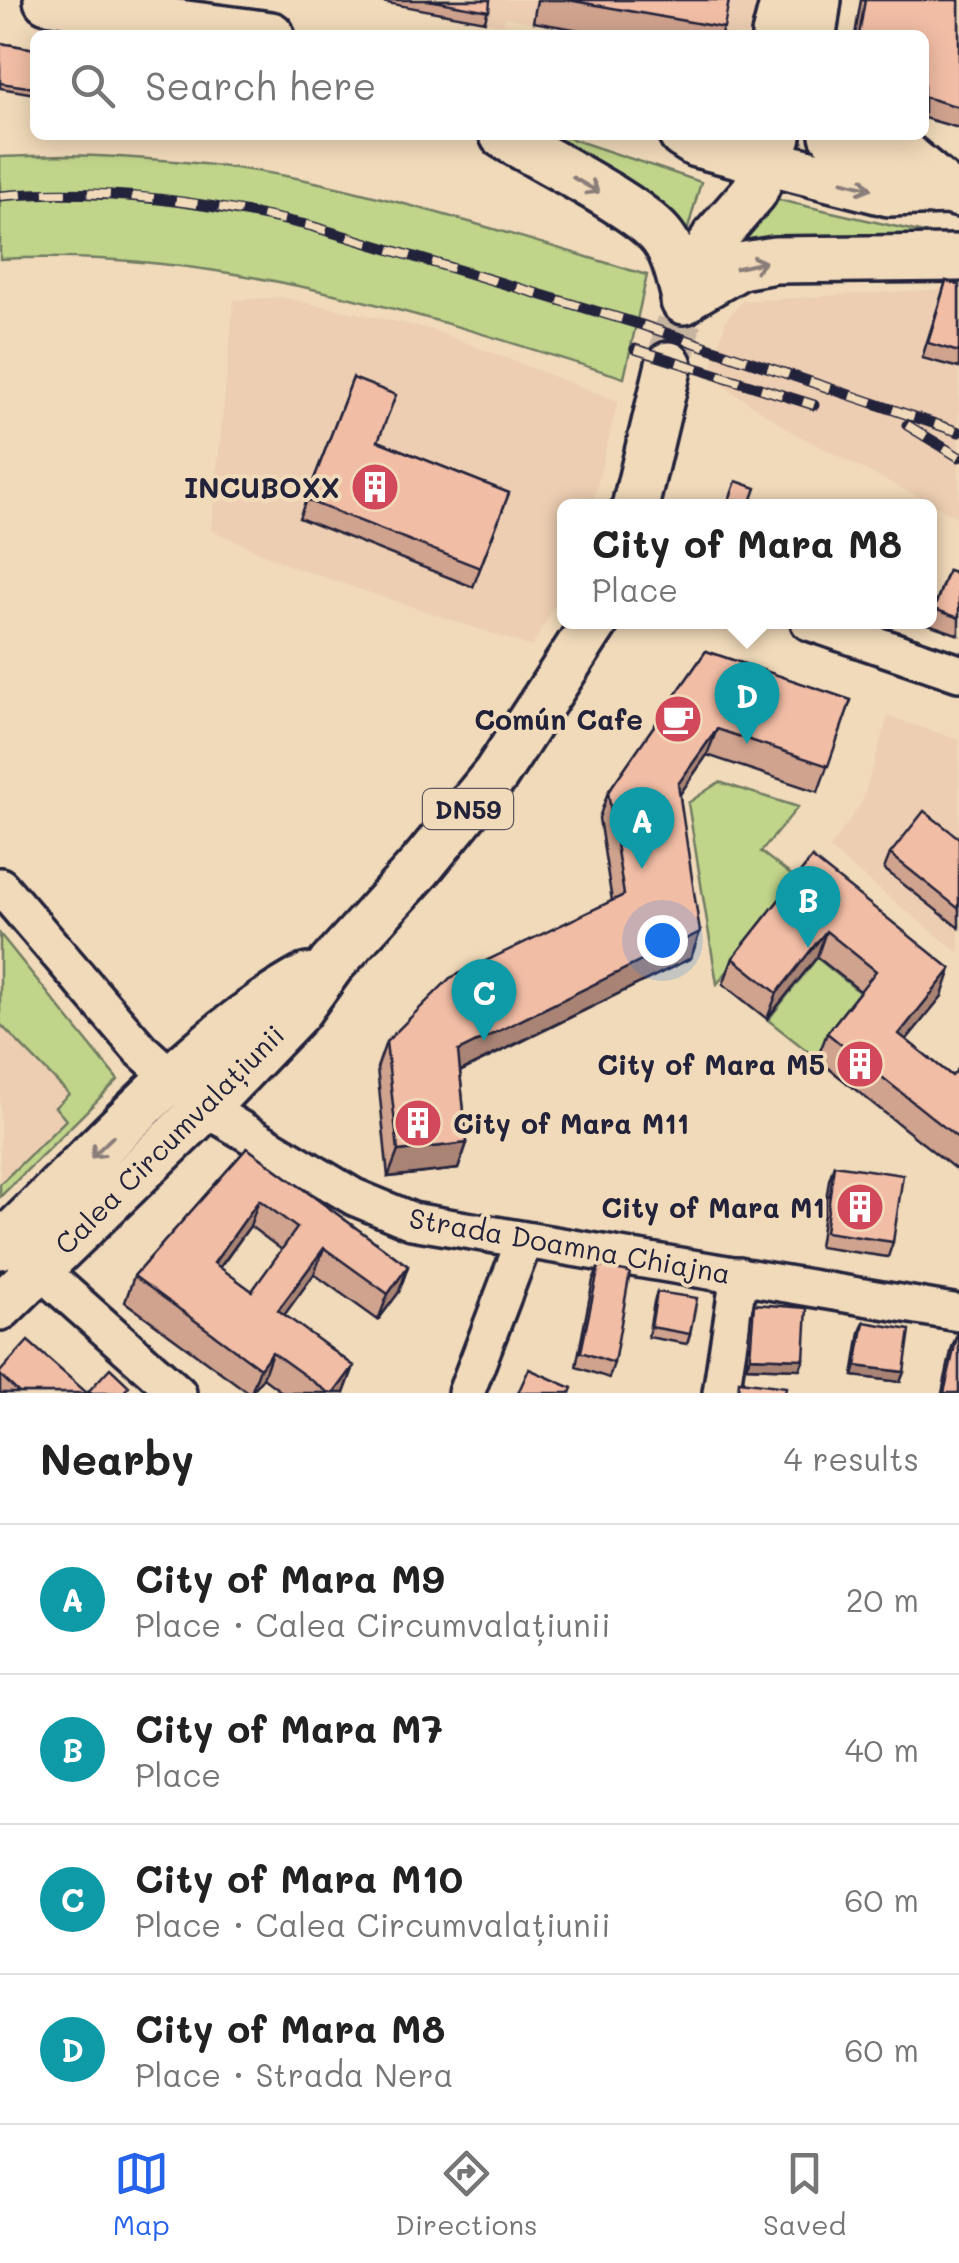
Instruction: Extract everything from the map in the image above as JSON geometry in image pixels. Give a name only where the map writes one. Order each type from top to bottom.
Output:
[{"type":"main road","points":[[47,0],[232,30]]},
{"type":"main road","points":[[784,30],[812,14]]},
{"type":"main road","points":[[511,140],[636,215],[662,237],[682,309]]},
{"type":"main road","points":[[690,140],[696,144],[755,146],[889,193],[953,192]]},
{"type":"main road","points":[[865,140],[891,144],[953,192]]},
{"type":"main road","points":[[682,309],[715,237],[720,183],[755,146]]},
{"type":"main road","points":[[682,309],[740,266],[775,260],[959,258]]},
{"type":"main road","points":[[641,499],[669,365]]},
{"type":"main road","name":"Calea Circumvalațiunii","points":[[0,1308],[15,1252],[189,1094],[298,1010],[331,964],[420,867],[496,774],[590,629]]},
{"type":"street","points":[[830,629],[959,673]]},
{"type":"street","name":"Strada Doamna Chiajna","points":[[0,886],[140,1048],[189,1094],[354,1196],[412,1221],[959,1313]]},
{"type":"street","points":[[466,1393],[524,1241]]},
{"type":"street","points":[[15,1252],[178,1393]]},
{"type":"street","points":[[721,1393],[738,1275]]},
{"type":"shaded area","points":[[366,0],[757,0],[749,30],[574,30],[505,17],[503,25]]},
{"type":"shaded area","points":[[959,288],[959,518],[937,507],[937,499],[922,499],[797,435],[709,376],[726,320],[742,301]]},
{"type":"shaded area","points":[[281,297],[430,329],[618,401],[594,499],[557,499],[557,601],[532,647],[293,567],[211,530],[234,300]]},
{"type":"shaded area","points":[[888,716],[959,740],[959,953],[829,849],[862,802]]},
{"type":"shaded area","points":[[0,934],[118,1080],[0,1197]]},
{"type":"green space","points":[[529,140],[575,140],[701,182],[683,246]]},
{"type":"green space","points":[[64,155],[190,162],[315,182],[647,275],[624,378],[394,309],[239,275],[81,258],[0,259],[0,157]]},
{"type":"green space","points":[[766,197],[959,241],[737,251]]},
{"type":"green space","points":[[719,782],[798,807],[761,852],[799,881],[717,984],[688,803]]},
{"type":"green space","points":[[0,934],[118,1080],[0,1197],[0,1184],[66,1120],[55,1107],[69,1094],[0,1024]]},
{"type":"green space","points":[[817,958],[864,996],[815,1057],[768,1020]]},
{"type":"building","points":[[428,0],[490,0],[489,11]]},
{"type":"building","points":[[568,0],[729,0],[724,28]]},
{"type":"building","points":[[865,0],[959,0],[959,107],[929,98],[929,30],[860,30]]},
{"type":"building","points":[[0,43],[30,48],[30,87],[0,83]]},
{"type":"building","points":[[946,281],[959,285],[959,352],[928,343]]},
{"type":"building","name":"INCUBOXX","points":[[353,378],[396,395],[378,441],[509,493],[480,568],[306,500]]},
{"type":"building","points":[[736,481],[756,488],[752,499],[730,499]]},
{"type":"building","points":[[948,570],[959,574],[959,618],[937,610]]},
{"type":"building","points":[[706,651],[851,700],[828,766],[717,729],[678,784],[700,932],[458,1051],[467,1143],[398,1151],[386,1042],[450,978],[624,895],[608,792]]},
{"type":"building","points":[[924,811],[959,838],[959,909],[890,854]]},
{"type":"building","points":[[812,858],[951,969],[899,1034],[952,1076],[959,1068],[959,1139],[827,1033],[876,971],[826,931],[777,993],[733,958]]},
{"type":"building","points":[[247,1148],[408,1266],[388,1294],[324,1248],[278,1310],[354,1366],[334,1393],[272,1352],[260,1368],[134,1276]],"holes":[[[259,1200],[297,1228],[252,1291],[214,1263]]]},
{"type":"building","name":"City of Mara M1","points":[[834,1165],[903,1175],[893,1242],[825,1232]]},
{"type":"building","points":[[599,1266],[630,1272],[614,1363],[581,1352]]},
{"type":"building","points":[[657,1292],[697,1298],[690,1334],[651,1327]]},
{"type":"building","points":[[754,1304],[807,1308],[804,1359],[750,1357]]},
{"type":"building","points":[[864,1322],[910,1330],[904,1372],[856,1366]]},
{"type":"building","points":[[958,1332],[959,1393],[944,1393]]},
{"type":"building","points":[[28,1341],[87,1393],[19,1393],[0,1372]]},
{"type":"building","points":[[110,1368],[129,1386],[123,1393],[87,1393]]},
{"type":"building","points":[[529,1369],[572,1388],[570,1393],[518,1393]]},
{"type":"building","points":[[739,1381],[786,1387],[785,1393],[738,1393]]},
{"type":"tunnel","points":[[669,365],[679,320]]},
{"type":"railway","points":[[0,196],[117,195],[235,210],[311,226],[642,325],[959,432]]},
{"type":"railway","points":[[635,349],[814,405]]},
{"type":"railway","points":[[907,425],[959,457]]},
{"type":"place","name":"INCUBOXX","points":[[375,487]]},
{"type":"place","name":"Común Cafe","points":[[678,719]]},
{"type":"place","name":"City of Mara M8","points":[[747,744]]},
{"type":"place","name":"City of Mara M9","points":[[642,869]]},
{"type":"place","name":"City of Mara M7","points":[[808,948]]},
{"type":"place","name":"City of Mara M10","points":[[484,1041]]},
{"type":"place","name":"City of Mara M5","points":[[860,1064]]},
{"type":"place","name":"City of Mara M11","points":[[418,1123]]},
{"type":"place","name":"City of Mara M1","points":[[860,1207]]}]
